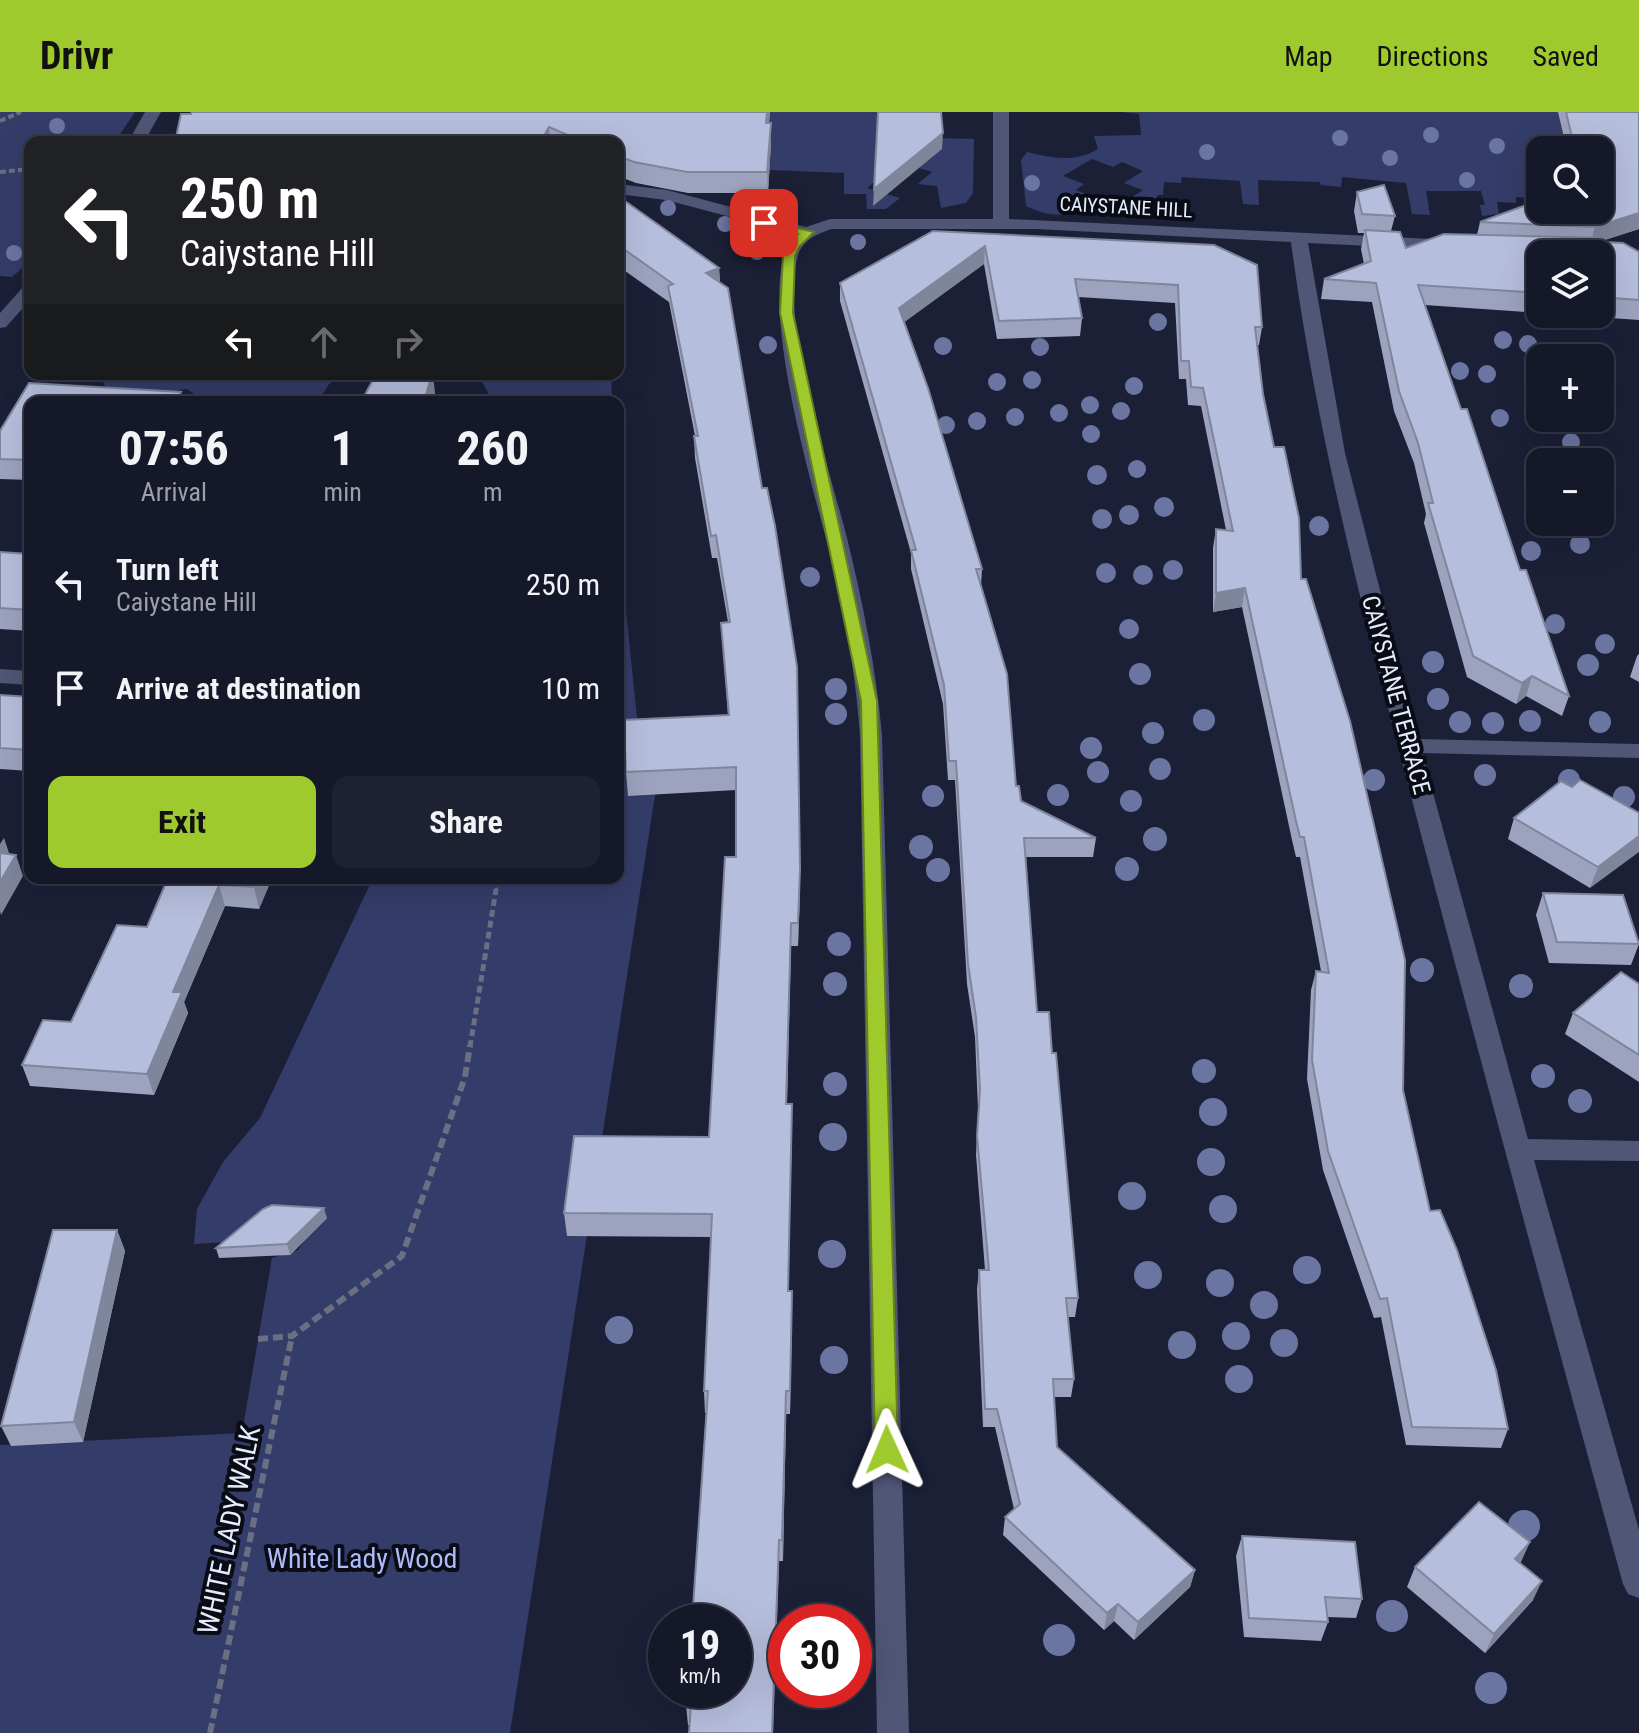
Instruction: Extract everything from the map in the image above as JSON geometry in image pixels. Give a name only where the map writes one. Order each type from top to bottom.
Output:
[{"type":"street","points":[[139,136],[153,112]]},
{"type":"street","points":[[1001,112],[1001,223]]},
{"type":"street","name":"CAIYSTANE HILL","points":[[624,190],[667,195],[807,232],[830,224],[1001,223],[1464,245]]},
{"type":"street","points":[[807,232],[793,246],[789,256],[787,313],[857,636],[869,701],[871,735],[893,1733]]},
{"type":"street","name":"CAIYSTANE TERRACE","points":[[1299,237],[1348,508],[1516,1149],[1639,1584]]},
{"type":"street","points":[[0,323],[24,297]]},
{"type":"street","points":[[0,676],[24,678]]},
{"type":"street","points":[[1410,746],[1639,751]]},
{"type":"street","points":[[1516,1149],[1639,1151]]},
{"type":"path","points":[[0,121],[21,112]]},
{"type":"path","points":[[0,172],[24,170]]},
{"type":"path","points":[[258,1339],[292,1336],[402,1256],[465,1077],[496,890],[494,884]]},
{"type":"path","name":"WHITE LADY WALK","points":[[210,1733],[292,1336]]},
{"type":"green space","points":[[0,112],[135,112],[119,136],[24,136],[24,266],[12,277],[0,276]]},
{"type":"green space","points":[[252,112],[881,112],[937,138],[974,139],[973,193],[966,203],[941,208],[937,186],[918,184],[932,172],[919,168],[931,158],[911,152],[867,188],[900,198],[886,209],[867,209],[866,194],[844,194],[844,173],[770,170],[771,144],[624,143],[624,136],[229,136]]},
{"type":"green space","points":[[1121,112],[1583,112],[1585,136],[1526,136],[1526,198],[1516,197],[1516,203],[1497,202],[1499,214],[1482,216],[1480,205],[1485,205],[1481,191],[1426,191],[1430,215],[1412,214],[1406,183],[1342,177],[1341,187],[1321,185],[1320,182],[1258,180],[1259,205],[1243,204],[1240,181],[1182,177],[1181,183],[1164,182],[1163,195],[1157,195],[1158,213],[1126,201],[1143,190],[1124,183],[1143,171],[1122,162],[1113,167],[1092,159],[1063,176],[1084,184],[1076,190],[1098,199],[1072,212],[1055,215],[1026,206],[1021,160],[1027,152],[1072,158],[1090,153],[1098,149],[1094,136],[1141,135],[1139,114]]},
{"type":"green space","points":[[102,380],[337,380],[329,384],[322,396],[197,396],[187,389],[139,396],[109,396]]},
{"type":"green space","points":[[481,380],[611,380],[612,396],[490,396]]},
{"type":"green space","name":"White Lady Wood","points":[[624,592],[637,718],[655,795],[510,1733],[0,1733],[0,1445],[242,1433],[272,1258],[298,1250],[307,1237],[194,1244],[197,1209],[223,1162],[260,1118],[370,884],[624,884]]},
{"type":"building","points":[[767,112],[766,123],[771,123],[767,172],[687,172],[624,158],[624,136],[570,136],[549,127],[544,136],[176,136],[181,114]]},
{"type":"building","points":[[878,112],[941,112],[943,133],[874,189]]},
{"type":"building","points":[[1566,112],[1639,112],[1639,213],[1614,221],[1614,136],[1572,136]]},
{"type":"building","points":[[1384,185],[1395,216],[1362,214],[1357,192]]},
{"type":"building","points":[[624,200],[719,268],[706,273],[728,288],[762,488],[767,488],[775,526],[797,667],[800,868],[798,923],[791,923],[786,1104],[792,1104],[788,1291],[792,1291],[790,1391],[786,1391],[782,1540],[779,1540],[777,1604],[768,1604],[768,1708],[773,1708],[772,1733],[689,1733],[691,1708],[752,1708],[752,1604],[693,1604],[708,1391],[704,1391],[712,1214],[564,1213],[574,1136],[709,1137],[725,857],[736,857],[736,767],[626,772],[624,720],[729,715],[721,623],[730,622],[716,535],[711,536],[694,436],[698,436],[668,286],[673,284],[624,249]]},
{"type":"building","points":[[1526,205],[1526,224],[1480,222]]},
{"type":"building","points":[[1526,224],[1604,224],[1595,227]]},
{"type":"building","points":[[1365,230],[1400,232],[1406,248],[1444,234],[1604,240],[1526,240],[1526,292],[1418,285],[1461,409],[1467,409],[1520,570],[1526,570],[1569,696],[1532,676],[1522,683],[1473,656],[1428,503],[1433,503],[1418,443],[1399,391],[1376,283],[1324,279],[1371,261]]},
{"type":"building","points":[[933,231],[1214,245],[1257,265],[1262,327],[1255,327],[1263,394],[1274,447],[1284,447],[1299,518],[1301,579],[1306,579],[1350,721],[1405,960],[1403,1090],[1430,1211],[1440,1210],[1457,1250],[1496,1370],[1508,1429],[1412,1427],[1387,1298],[1380,1299],[1328,1151],[1312,1060],[1316,971],[1329,973],[1304,837],[1300,837],[1296,821],[1245,588],[1216,593],[1216,529],[1233,531],[1203,388],[1191,387],[1189,361],[1181,361],[1178,285],[1075,279],[1082,318],[999,321],[985,246],[899,308],[928,388],[982,569],[976,569],[1007,674],[1016,786],[1019,786],[1021,801],[1096,838],[1024,838],[1037,1012],[1049,1012],[1052,1053],[1056,1053],[1078,1298],[1066,1298],[1074,1379],[1053,1379],[1057,1447],[1195,1570],[1138,1622],[1118,1604],[1107,1613],[1005,1517],[1020,1504],[997,1409],[985,1409],[979,1270],[989,1270],[977,1136],[980,1090],[976,1017],[968,964],[956,761],[949,761],[944,685],[911,550],[916,550],[840,283]]},
{"type":"building","points":[[1614,242],[1623,243],[1639,252],[1639,300],[1614,298]]},
{"type":"building","points":[[373,380],[430,380],[426,396],[364,396]]},
{"type":"building","points":[[29,383],[181,392],[179,396],[24,396],[24,460],[0,459],[0,431]]},
{"type":"building","points":[[0,552],[24,554],[24,610],[0,608]]},
{"type":"building","points":[[0,695],[24,697],[24,750],[0,748]]},
{"type":"building","points":[[1580,780],[1639,813],[1639,836],[1598,867],[1514,818],[1561,781],[1572,787]]},
{"type":"building","points":[[0,853],[16,855],[0,882]]},
{"type":"building","points":[[165,884],[255,884],[254,887],[219,885],[173,992],[182,992],[147,1074],[22,1065],[43,1020],[71,1022],[117,925],[147,927]]},
{"type":"building","points":[[1543,893],[1623,895],[1639,944],[1557,942]]},
{"type":"building","points":[[1621,972],[1639,984],[1639,1055],[1573,1013]]},
{"type":"building","points":[[272,1205],[324,1208],[287,1244],[216,1248],[263,1209]]},
{"type":"building","points":[[53,1230],[117,1230],[74,1422],[1,1426]]},
{"type":"building","points":[[1479,1502],[1530,1542],[1515,1559],[1542,1581],[1494,1634],[1415,1567]]},
{"type":"building","points":[[1242,1536],[1355,1542],[1362,1599],[1325,1597],[1328,1622],[1249,1618]]},
{"type":"route","points":[[764,223],[807,232],[793,246],[789,256],[787,313],[790,339],[869,701],[887,1450]]}]
